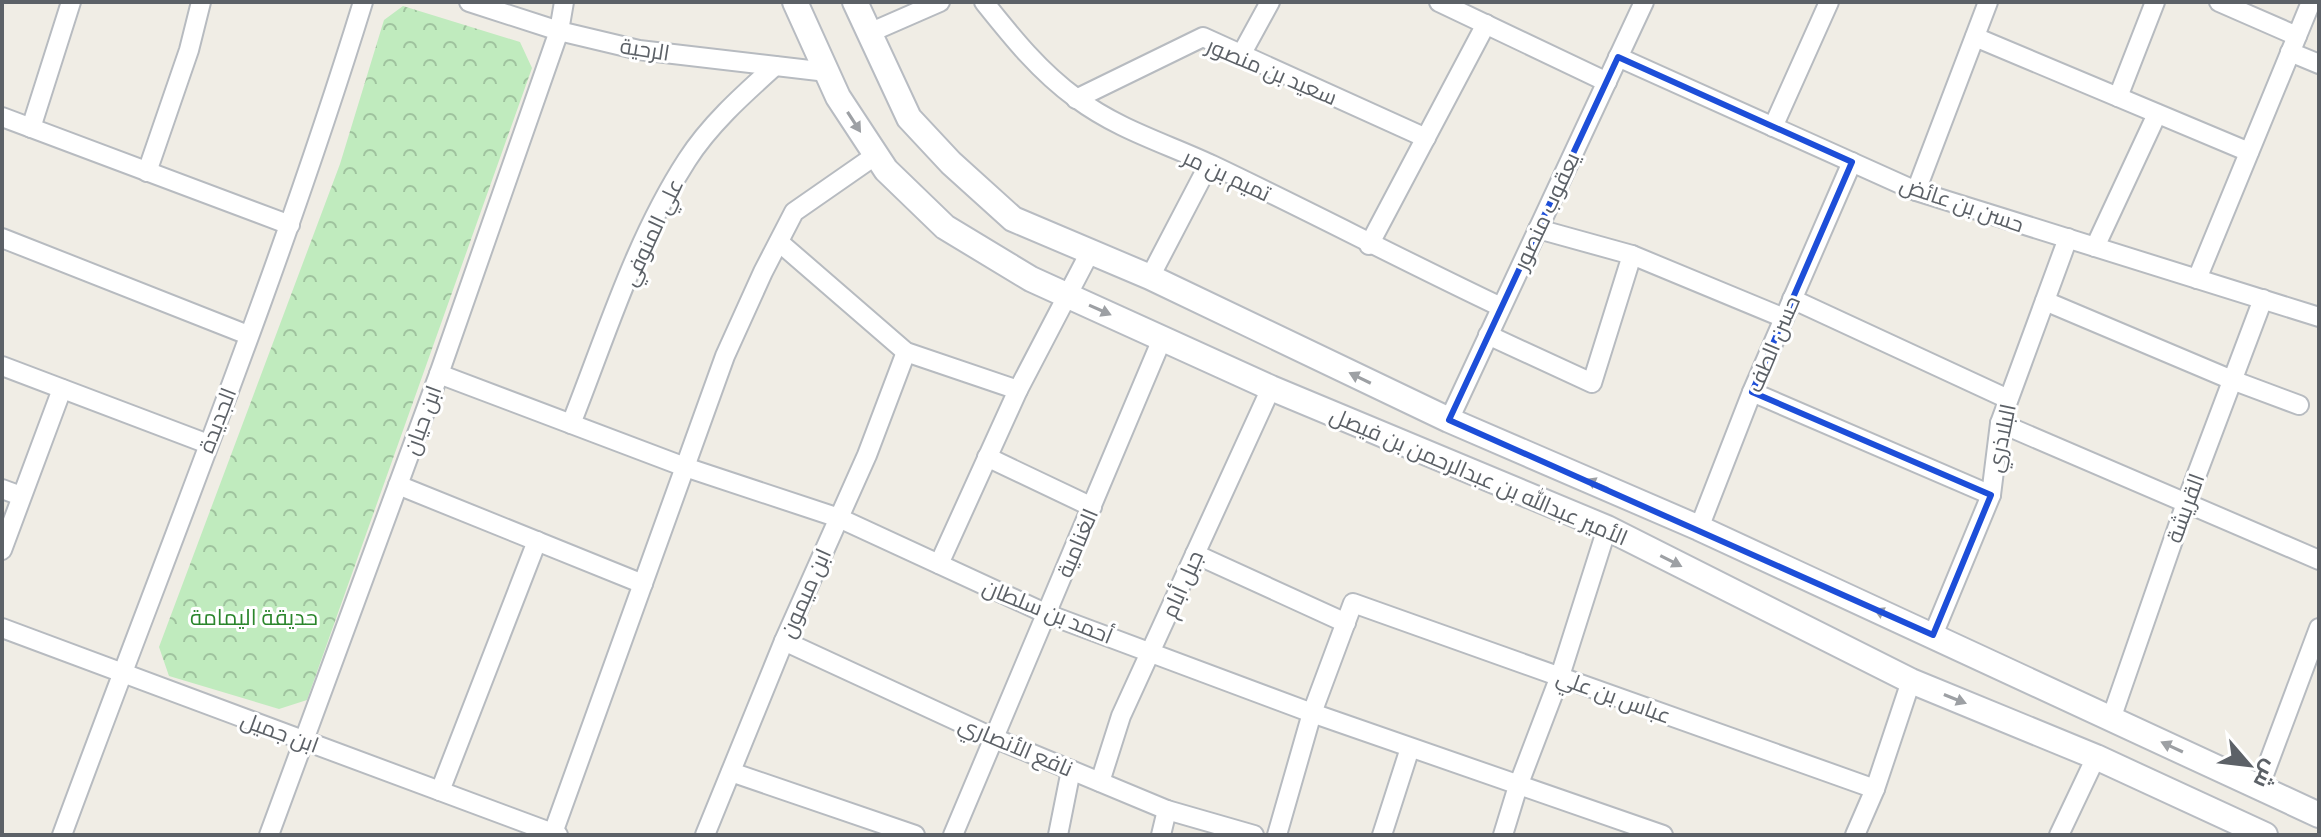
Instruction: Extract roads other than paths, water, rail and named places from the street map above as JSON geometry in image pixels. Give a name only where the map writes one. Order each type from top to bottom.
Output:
[{"type":"main road","name":"الأمير عبدالله بن عبدالرحمن بن فيصل","points":[[795,2],[838,97],[886,170],[945,227],[1031,279],[1271,388],[1607,528],[1911,681],[2096,757],[2249,831]]},
{"type":"main road","name":"الأمير عبدالله بن عبدالرحمن بن فيصل","points":[[855,2],[909,118],[951,163],[1013,219],[1089,254],[1150,277],[1449,420],[1699,528],[2319,815]]},
{"type":"street","points":[[147,172],[189,50],[201,2]]},
{"type":"street","name":"الجديدة","points":[[62,835],[290,225],[330,111],[363,2]]},
{"type":"street","name":"الرحية","points":[[469,2],[559,31],[639,50],[827,72]]},
{"type":"street","name":"ابن حيان","points":[[269,835],[439,374],[559,31],[564,2]]},
{"type":"street","points":[[869,33],[940,2]]},
{"type":"street","name":"تميم بن مر","points":[[984,2],[1025,54],[1076,99],[1142,137],[1209,164],[1501,307]]},
{"type":"street","points":[[1241,55],[1270,2]]},
{"type":"street","points":[[1439,2],[1607,82]]},
{"type":"street","name":"يعقوب منصور","points":[[1449,420],[1644,2]]},
{"type":"street","points":[[1773,127],[1829,2]]},
{"type":"street","points":[[1916,191],[1988,2]]},
{"type":"street","points":[[2118,97],[2155,2]]},
{"type":"street","points":[[2219,2],[2294,44],[2319,64]]},
{"type":"street","points":[[2197,279],[2311,2]]},
{"type":"street","points":[[31,128],[65,4]]},
{"type":"street","points":[[1369,245],[1486,24]]},
{"type":"street","name":"سعيد بن منصور","points":[[1076,99],[1203,37],[1426,138]]},
{"type":"street","points":[[1975,37],[2249,152]]},
{"type":"street","name":"حسن بن عائض","points":[[1618,57],[1916,191],[2319,317]]},
{"type":"street","name":"علي المنوفي","points":[[571,424],[643,243],[688,159],[736,101],[775,66]]},
{"type":"street","points":[[2095,247],[2157,114]]},
{"type":"street","points":[[2,117],[290,225]]},
{"type":"street","points":[[556,834],[725,356],[794,212],[876,155]]},
{"type":"street","name":"حسن الطف","points":[[1699,528],[1752,392],[1852,162]]},
{"type":"street","points":[[1150,277],[1209,164]]},
{"type":"street","points":[[1538,229],[1632,255],[1784,318]]},
{"type":"street","points":[[2,238],[248,335]]},
{"type":"street","name":"البلاذري","points":[[1933,635],[1991,495],[2000,423],[2068,238]]},
{"type":"street","points":[[779,242],[906,352],[1018,390]]},
{"type":"street","points":[[939,564],[1018,390],[1089,254]]},
{"type":"street","points":[[1488,335],[1592,383],[1632,255]]},
{"type":"street","points":[[1792,299],[2008,399]]},
{"type":"street","name":"القريشة","points":[[2111,719],[2186,503],[2263,299]]},
{"type":"street","points":[[2045,301],[2299,405]]},
{"type":"street","name":"الغنامية","points":[[953,835],[1162,339]]},
{"type":"street","name":"ابن ميمون","points":[[705,835],[906,352]]},
{"type":"street","points":[[2,366],[208,444]]},
{"type":"street","name":"أحمد بن سلطان","points":[[439,374],[685,467],[839,518],[1047,614],[1312,713],[1663,835]]},
{"type":"street","name":"جبل أبام","points":[[1100,782],[1121,716],[1271,388]]},
{"type":"street","points":[[2,550],[62,389]]},
{"type":"street","points":[[1752,392],[1991,495]]},
{"type":"street","points":[[2000,423],[2319,560]]},
{"type":"street","points":[[987,457],[1092,507]]},
{"type":"street","points":[[398,485],[643,584]]},
{"type":"street","points":[[2,489],[21,496]]},
{"type":"street","points":[[1503,835],[1518,786],[1560,676],[1607,528]]},
{"type":"street","points":[[440,791],[537,541]]},
{"type":"street","points":[[1195,554],[1346,623],[1312,713],[1277,835]]},
{"type":"street","name":"عباس بن علي","points":[[1346,623],[1353,603],[1875,789]]},
{"type":"street","name":"ابن جميل","points":[[2,628],[440,791],[514,827],[556,834]]},
{"type":"street","points":[[2259,788],[2319,628]]},
{"type":"street","name":"نافع الأنصاري","points":[[784,641],[994,738],[1167,810],[1254,835]]},
{"type":"street","points":[[1855,835],[1875,789],[1911,681]]},
{"type":"street","points":[[1382,835],[1410,748]]},
{"type":"street","points":[[2059,835],[2096,757]]},
{"type":"street","points":[[1058,835],[1071,770]]},
{"type":"street","points":[[731,772],[915,835]]},
{"type":"street","points":[[1161,835],[1167,810]]},
{"type":"park label","name":"حديقة اليمامة","points":[[254,617]]}]
